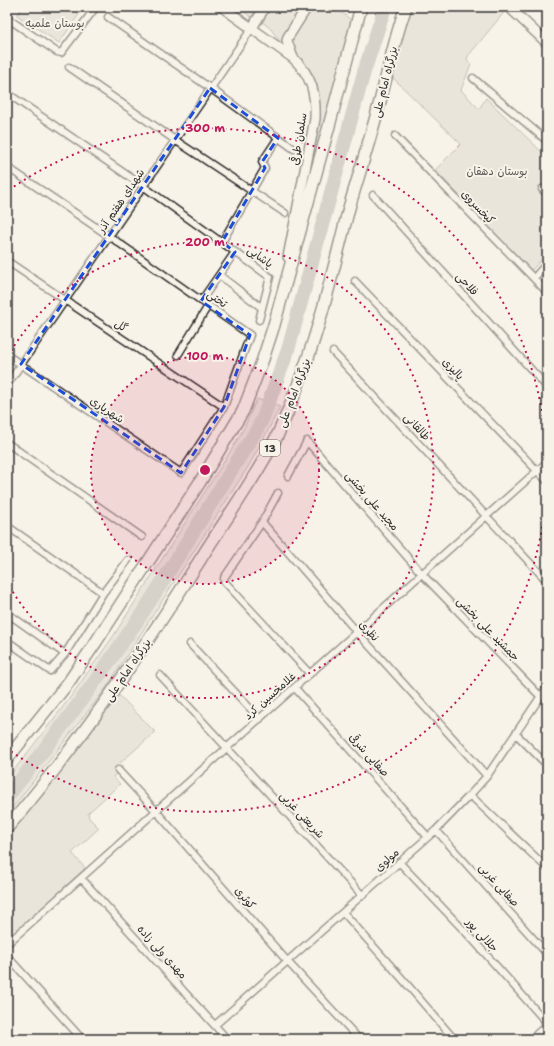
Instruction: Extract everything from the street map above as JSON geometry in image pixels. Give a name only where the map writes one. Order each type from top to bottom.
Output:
[{"type":"highway","points":[[7,760],[68,684],[200,482],[243,411],[274,325],[361,7]]},
{"type":"highway","name":"بزرگراه امام علی","points":[[7,828],[60,763],[107,700],[158,625],[242,495],[279,432],[294,396],[317,328],[406,7]]},
{"type":"highway","points":[[7,751],[48,709]]},
{"type":"main road","points":[[222,7],[293,58]]},
{"type":"main road","points":[[252,28],[265,7]]},
{"type":"main road","name":"سلمان طرقی","points":[[284,286],[315,119],[316,102],[312,85],[309,78],[293,58],[287,41],[307,7]]},
{"type":"main road","points":[[509,7],[547,43]]},
{"type":"main road","points":[[533,1039],[547,1027]]},
{"type":"street","points":[[7,18],[57,52],[61,53],[96,7]]},
{"type":"street","points":[[108,17],[294,149]]},
{"type":"street","name":"شهدای هفتم آذر","points":[[7,385],[252,28]]},
{"type":"street","points":[[69,67],[285,213]]},
{"type":"street","points":[[473,78],[547,141]]},
{"type":"street","name":"پاشایی","points":[[7,93],[144,186],[270,277],[259,320]]},
{"type":"street","name":"کیخسروی","points":[[395,136],[547,292]]},
{"type":"street","points":[[222,242],[265,168],[262,162],[278,138]]},
{"type":"street","name":"تختی","points":[[7,167],[109,236],[250,335],[224,407]]},
{"type":"street","points":[[542,189],[547,194]]},
{"type":"street","name":"فلاحی","points":[[373,195],[547,387]]},
{"type":"street","points":[[201,301],[235,252]]},
{"type":"street","name":"گل","points":[[7,261],[224,407]]},
{"type":"street","points":[[534,278],[547,263]]},
{"type":"street","points":[[219,275],[262,308]]},
{"type":"street","name":"پالیزی","points":[[355,281],[547,481]]},
{"type":"street","points":[[178,355],[208,306]]},
{"type":"street","name":"طالقانی","points":[[333,352],[547,581]]},
{"type":"street","name":"شهریاری","points":[[7,355],[181,473],[224,407]]},
{"type":"street","name":"مجید علی بخشی","points":[[288,476],[307,441],[422,574]]},
{"type":"street","points":[[7,443],[142,537]]},
{"type":"street","name":"غلامحسین کرد","points":[[7,944],[547,462]]},
{"type":"street","points":[[278,493],[262,522],[224,578],[224,581],[310,674]]},
{"type":"street","name":"نظری","points":[[262,522],[357,632],[487,776]]},
{"type":"street","points":[[7,526],[103,594]]},
{"type":"street","points":[[7,641],[50,671],[65,654],[103,594],[128,560]]},
{"type":"street","name":"جمشید علی بخشی","points":[[422,574],[540,697]]},
{"type":"street","points":[[7,613],[65,654]]},
{"type":"street","points":[[190,644],[260,719]]},
{"type":"street","name":"شریعتی غربی","points":[[160,675],[362,896]]},
{"type":"street","name":"مولوی","points":[[215,1025],[436,830],[487,776],[547,687]]},
{"type":"street","name":"صفایی شرقی","points":[[295,688],[428,837]]},
{"type":"street","points":[[516,734],[547,765]]},
{"type":"street","name":"کوثری","points":[[118,770],[156,811],[287,961],[359,1039]]},
{"type":"street","points":[[470,795],[547,868]]},
{"type":"street","name":"صفایی غربی","points":[[436,830],[547,954]]},
{"type":"street","name":"جلالی پور","points":[[399,862],[474,941],[547,1023]]},
{"type":"street","name":"مهدی ولی زاده","points":[[81,878],[227,1039]]},
{"type":"street","points":[[343,912],[454,1039]]},
{"type":"street","points":[[7,956],[82,1039]]},
{"type":"highlighted area","points":[[210,88],[278,138],[262,162],[265,168],[222,242],[235,252],[201,301],[250,335],[224,407],[181,473],[21,364]]},
{"type":"green space","name":"بوستان علمیه","points":[[23,7],[84,7],[59,43],[17,15]]},
{"type":"green space","points":[[237,7],[258,7],[251,17]]},
{"type":"green space","points":[[271,7],[303,7],[286,50],[271,29],[261,21]]},
{"type":"green space","points":[[312,7],[335,7],[351,20],[303,204],[318,130],[320,107],[317,84],[312,73],[301,58],[293,51],[290,39]]},
{"type":"green space","name":"بوستان دهقان","points":[[413,7],[503,7],[506,10],[468,56],[467,60],[471,64],[461,90],[479,109],[486,98],[547,157],[547,181],[538,191],[547,200],[547,253],[531,271],[435,170],[461,144],[392,77],[404,27]]},
{"type":"green space","points":[[257,399],[280,407],[248,467],[106,688],[7,815],[7,779],[69,699],[112,638],[232,449],[244,428]]},
{"type":"green space","points":[[119,695],[155,732],[120,763],[123,767],[113,777],[120,784],[88,813],[89,818],[99,828],[72,853],[85,868],[7,940],[7,834],[66,765]]},
{"type":"waterway","points":[[7,797],[73,712],[135,624],[263,418],[288,350],[364,72],[385,7]]}]
